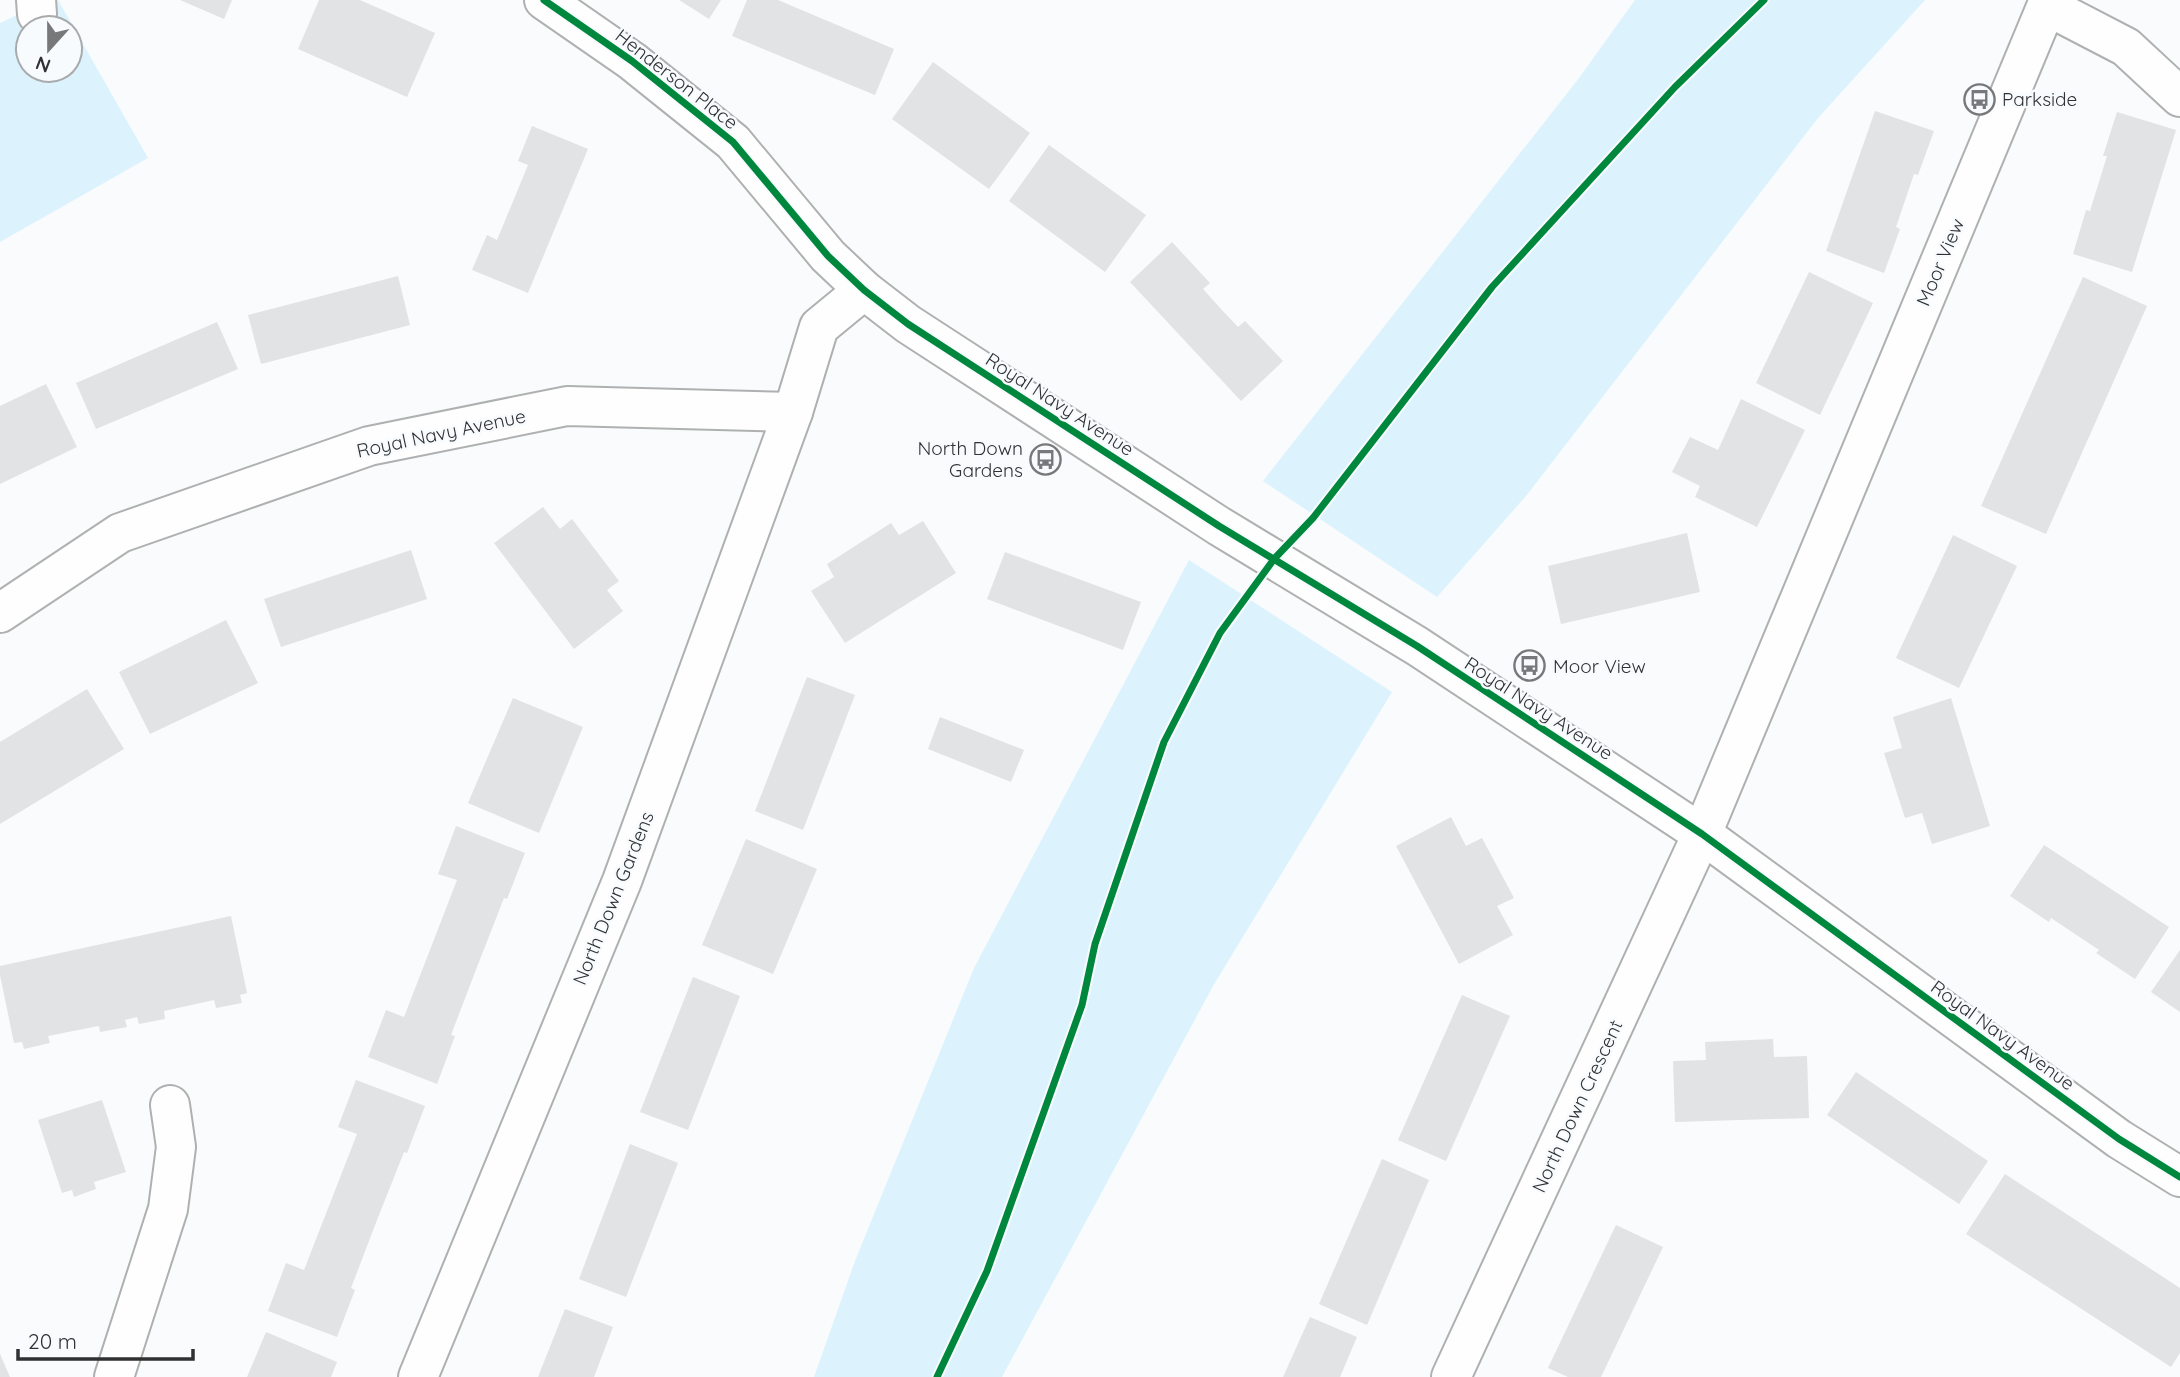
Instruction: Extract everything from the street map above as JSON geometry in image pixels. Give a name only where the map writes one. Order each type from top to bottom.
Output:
[{"type":"street","name":"Henderson Place","points":[[544,0],[632,61],[733,142],[828,256],[864,290]]},
{"type":"street","points":[[2048,3],[2126,47],[2180,97]]},
{"type":"street","name":"Moor View","points":[[1702,834],[2048,3]]},
{"type":"street","name":"North Down Gardens","points":[[418,1377],[622,881],[793,412],[819,327],[864,290]]},
{"type":"street","name":"Royal Navy Avenue","points":[[864,290],[908,324],[1036,408],[1219,526],[1417,646],[1702,834],[2119,1139],[2180,1177]]},
{"type":"street","name":"Royal Navy Avenue","points":[[0,612],[120,533],[369,446],[567,407],[793,412]]},
{"type":"street","name":"North Down Crescent","points":[[1451,1377],[1702,834]]},
{"type":"street","points":[[114,1377],[168,1209],[176,1147],[170,1105]]},
{"type":"shaded area","points":[[49,0],[58,0],[66,14],[19,14]]},
{"type":"shaded area","points":[[1635,0],[1925,0],[1818,118],[1526,496],[1437,597],[1263,481],[1579,78]]},
{"type":"shaded area","points":[[14,16],[14,84],[84,84],[84,46],[148,158],[0,242],[0,23]]},
{"type":"shaded area","points":[[1189,560],[1392,692],[1213,986],[1002,1377],[814,1377],[855,1261],[974,968]]},
{"type":"building","points":[[180,0],[232,0],[224,19]]},
{"type":"building","points":[[319,0],[360,0],[435,33],[407,97],[298,49]]},
{"type":"building","points":[[679,0],[721,0],[709,19]]},
{"type":"building","points":[[747,0],[778,0],[894,49],[875,95],[732,36]]},
{"type":"building","points":[[933,62],[1030,133],[989,189],[892,119]]},
{"type":"building","points":[[1875,111],[1934,131],[1918,175],[1914,174],[1896,227],[1900,229],[1884,273],[1826,251]]},
{"type":"building","points":[[2117,112],[2176,130],[2132,272],[2073,254],[2086,210],[2090,211]]},
{"type":"building","points":[[532,126],[588,149],[528,293],[472,270],[487,235],[497,240],[528,165],[518,161]]},
{"type":"building","points":[[1049,145],[1146,215],[1105,272],[1009,201]]},
{"type":"building","points":[[1172,242],[1210,283],[1203,289],[1221,309],[1238,327],[1245,321],[1283,361],[1241,401],[1130,282]]},
{"type":"building","points":[[1809,272],[1873,303],[1820,415],[1756,383]]},
{"type":"building","points":[[398,276],[410,325],[261,364],[248,315]]},
{"type":"building","points":[[2083,277],[2147,306],[2046,534],[1981,506]]},
{"type":"building","points":[[217,322],[238,369],[96,429],[76,383]]},
{"type":"building","points":[[46,384],[77,447],[0,484],[0,406]]},
{"type":"building","points":[[1741,399],[1805,430],[1757,527],[1695,497],[1700,486],[1672,472],[1690,437],[1718,450]]},
{"type":"building","points":[[543,507],[560,529],[572,519],[619,581],[607,590],[623,611],[574,649],[494,543]]},
{"type":"building","points":[[923,521],[956,573],[845,643],[811,591],[834,577],[827,564],[891,523],[899,535]]},
{"type":"building","points":[[1687,533],[1700,592],[1561,624],[1548,566]]},
{"type":"building","points":[[1953,535],[2017,566],[1959,688],[1896,658]]},
{"type":"building","points":[[411,550],[427,599],[281,647],[264,599]]},
{"type":"building","points":[[1005,552],[1141,602],[1123,650],[987,599]]},
{"type":"building","points":[[226,620],[258,683],[150,734],[119,672]]},
{"type":"building","points":[[807,677],[855,695],[803,830],[755,811]]},
{"type":"building","points":[[87,689],[124,749],[0,824],[0,742]]},
{"type":"building","points":[[513,698],[583,727],[539,833],[468,803]]},
{"type":"building","points":[[1951,698],[1990,826],[1932,844],[1922,813],[1905,818],[1884,753],[1902,748],[1893,717]]},
{"type":"building","points":[[940,717],[1024,750],[1011,782],[928,749]]},
{"type":"building","points":[[1451,817],[1466,846],[1482,838],[1514,898],[1497,906],[1513,935],[1459,964],[1396,846]]},
{"type":"building","points":[[456,826],[525,853],[507,899],[504,898],[451,1035],[455,1036],[437,1084],[368,1057],[386,1010],[404,1017],[457,880],[438,874]]},
{"type":"building","points":[[746,839],[817,869],[773,974],[702,945]]},
{"type":"building","points":[[2044,845],[2169,927],[2135,979],[2096,953],[2099,950],[2051,918],[2049,922],[2010,896]]},
{"type":"building","points":[[231,916],[247,993],[240,995],[242,1003],[216,1008],[214,1000],[164,1011],[165,1019],[139,1024],[137,1017],[125,1020],[127,1027],[100,1032],[99,1026],[48,1036],[50,1043],[24,1049],[22,1042],[14,1043],[0,966]]},
{"type":"building","points":[[2180,950],[2180,1012],[2151,992]]},
{"type":"building","points":[[693,977],[740,996],[688,1130],[640,1112]]},
{"type":"building","points":[[1462,995],[1510,1016],[1446,1161],[1398,1140]]},
{"type":"building","points":[[1773,1039],[1774,1057],[1807,1056],[1809,1118],[1675,1122],[1673,1061],[1706,1060],[1705,1042]]},
{"type":"building","points":[[1856,1072],[1988,1161],[1959,1204],[1827,1115]]},
{"type":"building","points":[[356,1080],[425,1106],[407,1153],[404,1152],[351,1288],[355,1290],[337,1337],[268,1311],[286,1263],[304,1270],[357,1134],[338,1127]]},
{"type":"building","points":[[102,1100],[126,1172],[94,1182],[96,1189],[74,1197],[72,1190],[62,1193],[38,1120]]},
{"type":"building","points":[[630,1144],[678,1163],[626,1297],[579,1279]]},
{"type":"building","points":[[1382,1159],[1429,1180],[1367,1325],[1319,1304]]},
{"type":"building","points":[[2005,1174],[2180,1288],[2180,1353],[2171,1367],[1966,1234]]},
{"type":"building","points":[[1616,1225],[1663,1247],[1601,1377],[1568,1377],[1548,1368]]},
{"type":"building","points":[[565,1309],[613,1327],[594,1377],[538,1377]]},
{"type":"building","points":[[1310,1317],[1357,1337],[1340,1377],[1283,1377]]},
{"type":"building","points":[[266,1332],[337,1362],[331,1377],[247,1377]]},
{"type":"building","points":[[0,1354],[10,1377],[0,1377]]},
{"type":"cycle path","points":[[544,0],[632,61],[733,142],[828,256],[864,290],[908,324],[1219,526],[1417,646],[1702,834],[2119,1139],[2180,1177]]},
{"type":"cycle path","points":[[937,1377],[987,1271],[1082,1005],[1095,944],[1164,742],[1220,633],[1274,559],[1313,518],[1492,287],[1675,87],[1764,0]]},
{"type":"place","name":"Parkside","points":[[1979,99]]},
{"type":"place","name":"North Down Gardens","points":[[1046,459]]},
{"type":"place","name":"Moor View","points":[[1530,666]]}]
